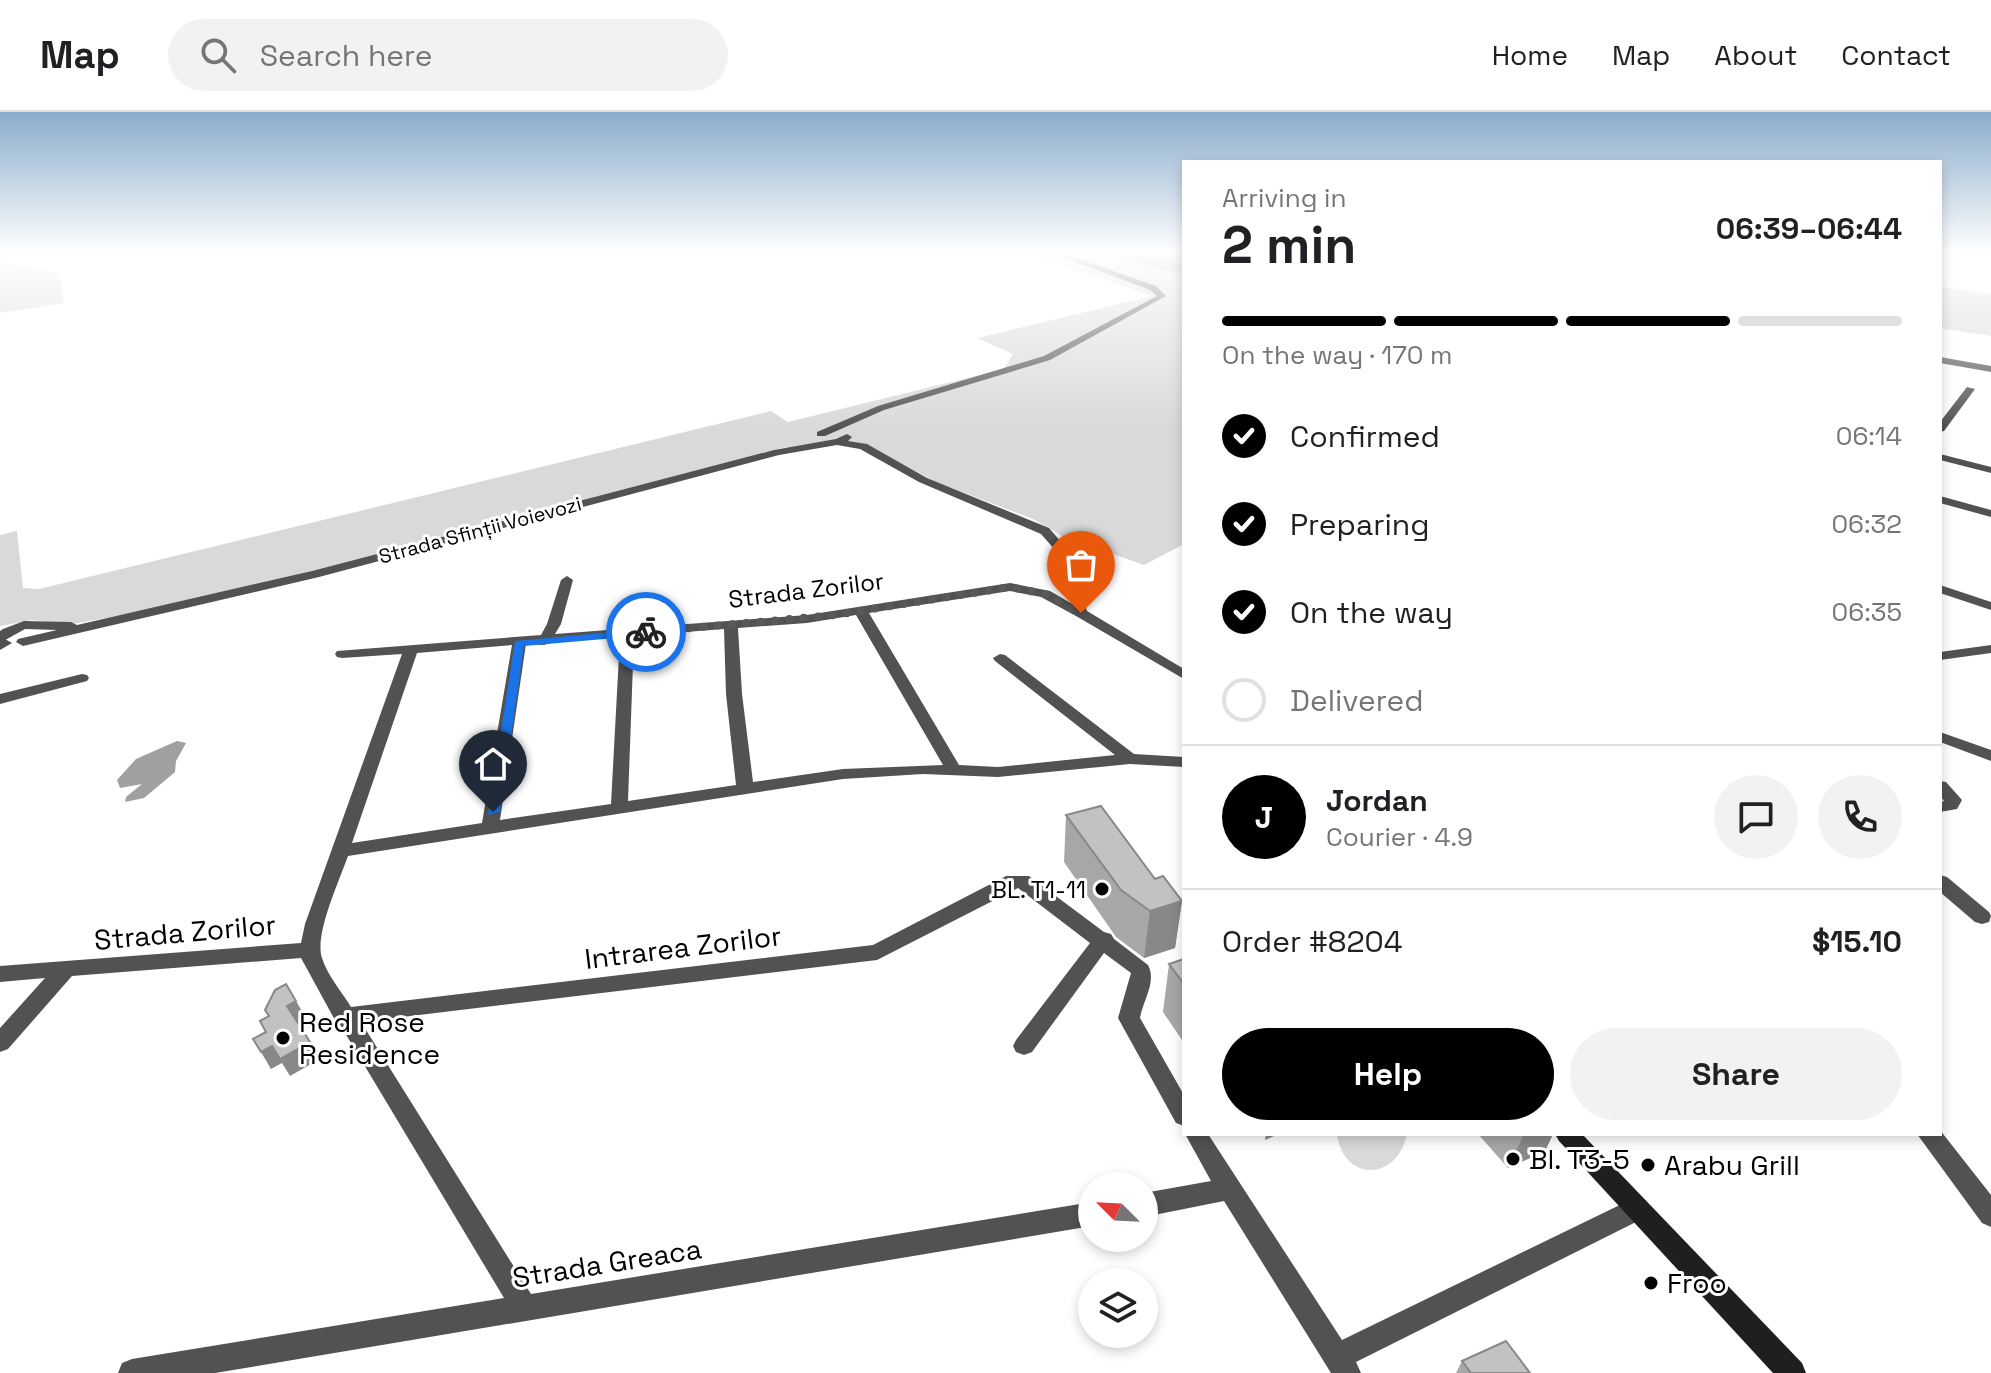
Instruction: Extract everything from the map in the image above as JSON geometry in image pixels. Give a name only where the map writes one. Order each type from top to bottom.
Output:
[{"type":"main road","points":[[1569,1136],[1792,1373]]},
{"type":"street","points":[[826,439],[863,414],[1047,358],[1133,312]]},
{"type":"street","points":[[1942,360],[1991,369]]},
{"type":"street","points":[[1942,426],[1970,389]]},
{"type":"street","points":[[847,436],[863,414]]},
{"type":"street","points":[[826,439],[847,436],[863,446]]},
{"type":"street","name":"Strada Sfinții Voievozi","points":[[1,642],[23,642],[132,619],[826,439],[863,446],[933,485],[1045,531],[1062,550],[1081,613]]},
{"type":"street","points":[[1942,455],[1991,470]]},
{"type":"street","points":[[1942,500],[1991,514]]},
{"type":"street","points":[[544,641],[561,605],[567,580]]},
{"type":"street","name":"Strada Zorilor","points":[[342,654],[410,652],[861,612],[1010,587],[1045,594],[1182,674]]},
{"type":"street","points":[[1942,590],[1991,606]]},
{"type":"street","points":[[861,612],[954,770]]},
{"type":"street","name":"Strada Sfinții Voievozi","points":[[24,625],[132,619]]},
{"type":"street","points":[[0,627],[24,625]]},
{"type":"street","points":[[1,642],[24,625]]},
{"type":"street","points":[[731,625],[734,694],[745,788]]},
{"type":"street","points":[[23,642],[42,634],[48,626]]},
{"type":"street","points":[[619,807],[627,634]]},
{"type":"street","points":[[490,827],[519,643]]},
{"type":"street","points":[[1942,656],[1991,649]]},
{"type":"street","name":"Strada Zorilor","points":[[410,652],[344,850],[315,924],[310,950],[317,973],[525,1309]]},
{"type":"street","points":[[1000,658],[1130,759]]},
{"type":"street","points":[[0,699],[82,678]]},
{"type":"street","points":[[1942,738],[1991,756]]},
{"type":"street","points":[[344,850],[867,772],[998,772],[1130,759],[1182,762]]},
{"type":"street","points":[[1942,788],[1953,800],[1951,805],[1942,807]]},
{"type":"street","name":"Intrarea Zorilor","points":[[343,1016],[877,952],[1013,881],[1032,885],[1104,939]]},
{"type":"street","points":[[1942,884],[1982,917]]},
{"type":"street","points":[[1024,1046],[1104,939],[1141,970],[1143,977],[1130,1005],[1129,1018],[1182,1112]]},
{"type":"street","name":"Strada Zorilor","points":[[65,970],[310,950]]},
{"type":"street","points":[[0,974],[65,970]]},
{"type":"street","points":[[0,1043],[65,970]]},
{"type":"street","points":[[1196,1136],[1342,1365],[1637,1209]]},
{"type":"street","points":[[1931,1136],[1991,1215]]},
{"type":"street","points":[[1158,1202],[1228,1189]]},
{"type":"street","name":"Strada Greaca","points":[[132,1373],[1078,1216]]},
{"type":"shaded area","points":[[1086,312],[1182,312],[1182,545],[1144,565],[1062,536],[1033,519],[936,482],[870,447],[834,444],[789,450],[786,447],[301,574],[154,609],[73,624],[32,620],[0,626],[0,535],[17,531],[23,588],[39,589],[771,411],[788,422],[1004,369],[1013,354],[977,338]]},
{"type":"shaded area","points":[[1942,312],[1991,312],[1991,336],[1942,328]]},
{"type":"shaded area","points":[[177,741],[186,743],[176,761],[175,772],[144,798],[125,802],[126,797],[142,784],[120,788],[117,780],[136,759]]},
{"type":"shaded area","points":[[1338,1136],[1406,1136],[1393,1161],[1382,1168],[1359,1168],[1341,1150]]},
{"type":"building","points":[[1101,806],[1155,879],[1163,876],[1182,901],[1150,911],[1121,890],[1066,815]]},
{"type":"building","points":[[1182,960],[1182,981],[1169,964]]},
{"type":"building","points":[[286,984],[296,1001],[287,1006],[310,1042],[280,1059],[272,1046],[261,1052],[253,1039],[266,1032],[260,1021],[269,1016],[265,1010],[275,990]]},
{"type":"building","points":[[1506,1341],[1530,1373],[1471,1373],[1462,1361]]},
{"type":"way so far","points":[[646,632],[835,615],[1010,587],[1036,590],[1081,613]]},
{"type":"place","name":"BL. T1-11","points":[[1102,889]]},
{"type":"place","name":"Red Rose Residence","points":[[283,1038]]},
{"type":"place","name":"Bl. T3-5","points":[[1513,1159]]},
{"type":"place","name":"Arabu Grill","points":[[1648,1165]]},
{"type":"place","name":"Froo","points":[[1651,1283]]},
{"type":"route","points":[[493,812],[519,643],[646,632]]}]
